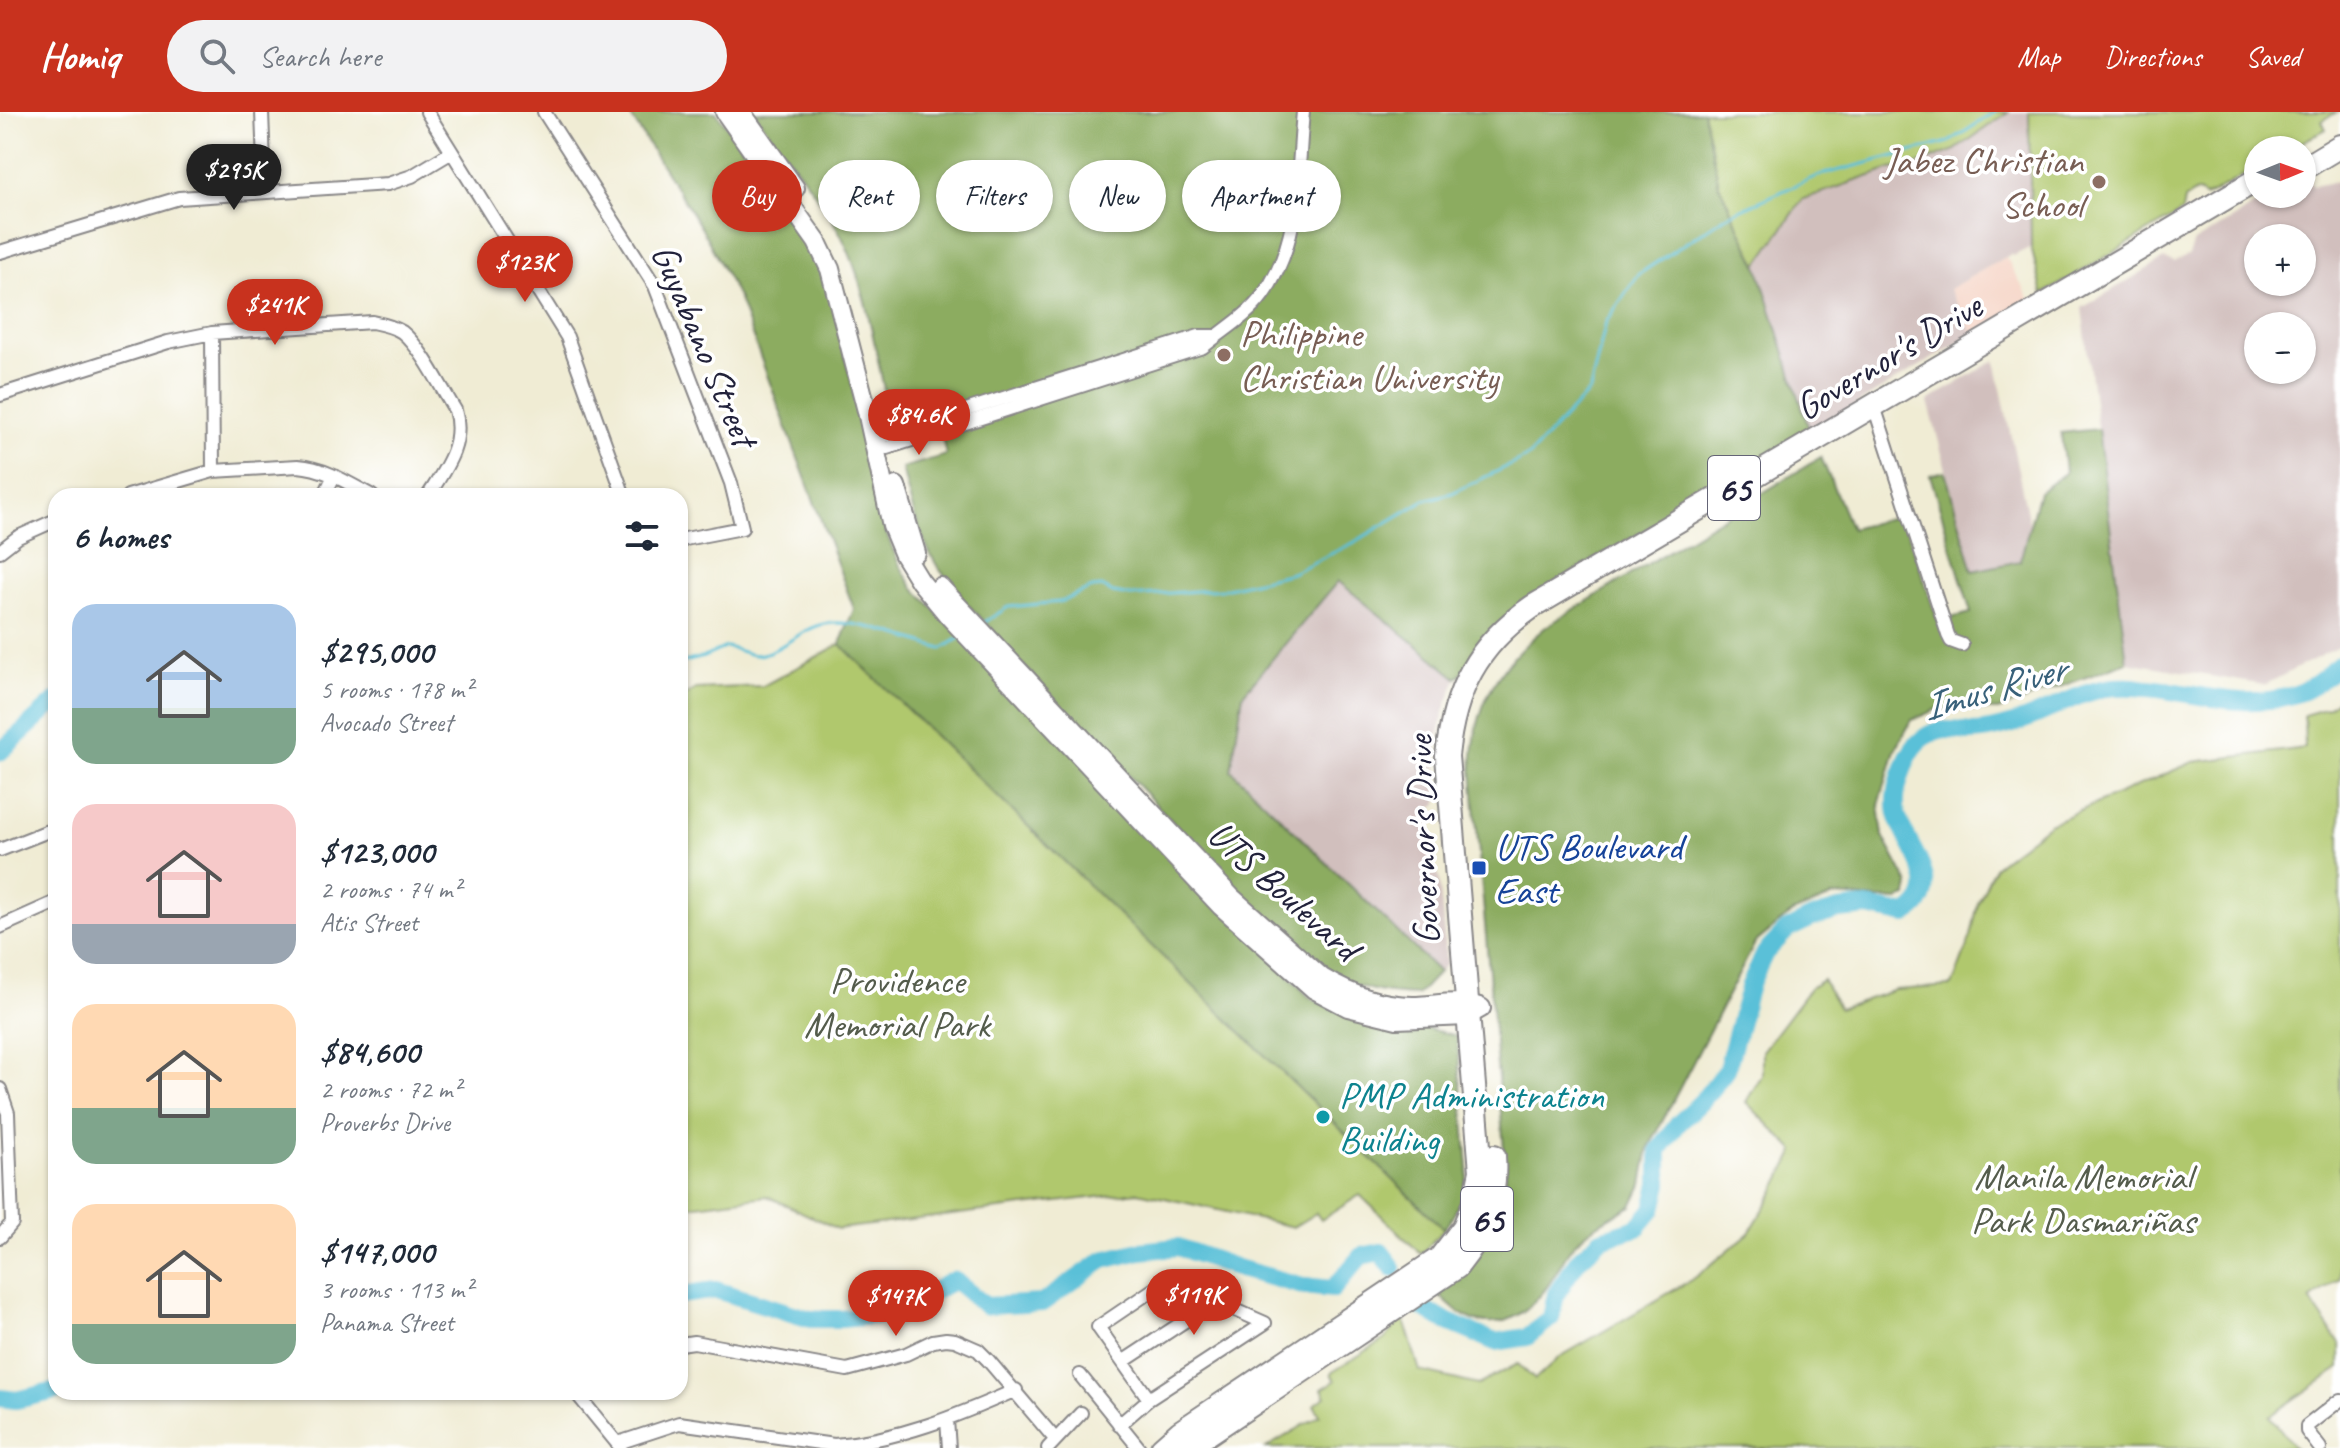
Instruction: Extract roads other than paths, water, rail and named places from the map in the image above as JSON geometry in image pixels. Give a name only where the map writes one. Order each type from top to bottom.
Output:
[{"type":"highway","points":[[2316,145],[2340,130]]},
{"type":"highway","points":[[2316,161],[2340,146]]},
{"type":"highway","name":"Governor's Drive","points":[[1162,1448],[1180,1432],[1428,1277],[1464,1227],[1481,1171],[1460,754],[1466,714],[1486,670],[1509,644],[1541,618],[2244,188]]},
{"type":"highway","name":"Governor's Drive","points":[[1876,413],[2244,203]]},
{"type":"highway","name":"Governor's Drive","points":[[1187,1448],[1360,1334],[1392,1299]]},
{"type":"main road","name":"UTS Boulevard","points":[[725,112],[817,242],[830,269],[882,443]]},
{"type":"main road","name":"UTS Boulevard","points":[[741,112],[812,212],[840,265],[849,291],[882,443],[892,526],[904,555],[920,581],[985,644],[1221,906],[1314,989],[1348,1007],[1380,1016],[1413,1019],[1471,1009]]},
{"type":"street","points":[[262,112],[265,192]]},
{"type":"street","points":[[427,112],[567,337],[621,488]]},
{"type":"street","name":"Guyabano Street","points":[[544,112],[655,286],[731,483],[742,528],[688,538]]},
{"type":"street","points":[[882,443],[1199,336],[1217,336],[1240,320],[1262,297],[1290,241],[1303,112]]},
{"type":"street","points":[[0,252],[179,198],[388,184],[412,176],[452,152]]},
{"type":"street","points":[[0,395],[168,342],[212,333],[372,322],[386,324],[402,332],[415,347],[455,410],[458,422],[453,457],[433,488]]},
{"type":"street","points":[[212,333],[213,471]]},
{"type":"street","points":[[1876,413],[1948,635],[1951,641],[1962,645]]},
{"type":"street","points":[[155,488],[213,471],[298,466],[311,467],[357,488]]},
{"type":"street","points":[[328,488],[334,476]]},
{"type":"street","points":[[0,551],[18,537],[48,524]]},
{"type":"street","points":[[0,850],[48,831]]},
{"type":"street","points":[[0,927],[48,906]]},
{"type":"street","points":[[0,1089],[8,1113],[12,1223],[4,1234]]},
{"type":"street","points":[[1149,1399],[1098,1327],[1160,1285]]},
{"type":"street","points":[[1119,1425],[1149,1399],[1265,1323],[1215,1301],[1124,1361]]},
{"type":"street","points":[[688,1343],[847,1370],[906,1354],[933,1341],[955,1340],[978,1350],[1016,1390],[1052,1444],[1081,1413]]},
{"type":"street","points":[[1080,1375],[1139,1448]]},
{"type":"street","points":[[584,1400],[620,1446],[679,1423],[768,1442],[834,1445],[885,1439],[947,1420],[1016,1390]]},
{"type":"street","points":[[2320,1448],[2307,1431],[2307,1426],[2340,1400]]},
{"type":"street","points":[[947,1420],[949,1448]]},
{"type":"waterway","points":[[985,622],[1008,607],[1060,602],[1092,588],[1102,587],[1113,593],[1131,596],[1223,589],[1292,573],[1353,543],[1425,500],[1452,493],[1529,456],[1590,390],[1606,322],[1639,274],[1728,215],[1817,176],[1949,142],[1995,112]]},
{"type":"waterway","points":[[688,661],[726,647],[753,655],[765,654],[807,630],[825,624],[868,627],[942,649],[961,637]]},
{"type":"waterway","name":"Imus River","points":[[1420,1306],[1441,1319],[1495,1342],[1527,1337],[1551,1318],[1556,1294],[1578,1260],[1601,1239],[1637,1228],[1653,1209],[1659,1184],[1659,1150],[1727,1069],[1750,985],[1765,953],[1787,930],[1812,918],[1839,910],[1868,907],[1906,915],[1919,904],[1925,892],[1925,880],[1897,814],[1896,802],[1898,784],[1906,762],[1925,737],[1940,731],[1976,732],[2003,727],[2076,697],[2115,687],[2138,687],[2231,700],[2278,699],[2306,690],[2340,664]]},
{"type":"waterway","points":[[0,752],[48,708]]},
{"type":"waterway","name":"Imus River","points":[[688,1294],[716,1290],[810,1319],[841,1319],[892,1314],[954,1280],[986,1306],[1042,1303],[1103,1260],[1140,1251],[1178,1247],[1240,1269],[1303,1286],[1333,1289],[1361,1256],[1381,1252],[1393,1268]]},
{"type":"waterway","name":"Imus River","points":[[0,1398],[16,1400],[48,1393]]},
{"type":"place","name":"Jabez Christian School","points":[[2099,182]]},
{"type":"place","name":"Philippine Christian University","points":[[1224,355]]},
{"type":"place","name":"UTS Boulevard East","points":[[1479,868]]},
{"type":"place","name":"PMP Administration Building","points":[[1323,1117]]},
{"type":"park label","name":"Providence Memorial Park","points":[[897,1002]]},
{"type":"park label","name":"Manila Memorial Park Dasmariñas","points":[[2083,1198]]}]
